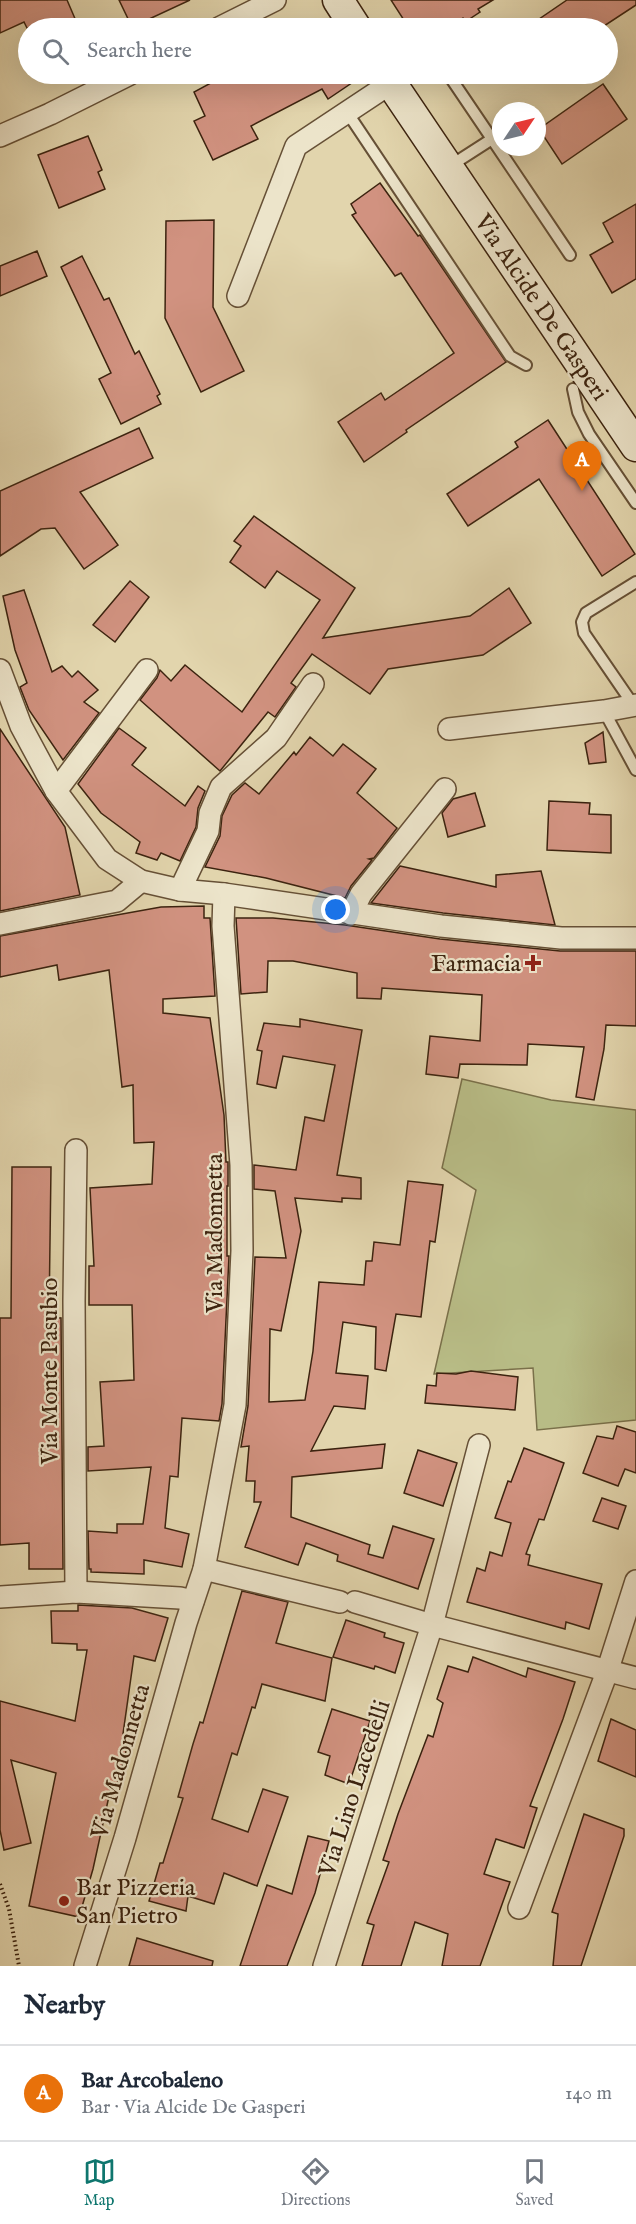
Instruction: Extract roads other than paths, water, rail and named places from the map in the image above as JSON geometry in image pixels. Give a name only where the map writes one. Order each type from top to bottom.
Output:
[{"type":"street","points":[[239,18],[275,0]]},
{"type":"street","points":[[338,0],[350,18]]},
{"type":"street","points":[[0,136],[110,84]]},
{"type":"street","name":"Via Alcide De Gasperi","points":[[238,296],[296,146],[347,112],[381,84]]},
{"type":"street","name":"Via Alcide De Gasperi","points":[[392,84],[636,446]]},
{"type":"street","points":[[0,670],[21,726],[56,791],[107,859],[141,881],[180,890],[224,894],[441,926],[561,938],[636,938]]},
{"type":"street","points":[[56,791],[147,670]]},
{"type":"street","points":[[180,890],[208,831],[210,813],[221,787],[276,738],[313,684]]},
{"type":"street","points":[[449,729],[604,711],[635,705]]},
{"type":"street","points":[[351,914],[362,894],[445,789]]},
{"type":"street","points":[[0,924],[117,901],[141,881]]},
{"type":"street","name":"Via Madonnetta","points":[[85,1966],[204,1569],[235,1406],[242,1251],[241,1166],[223,926],[224,894]]},
{"type":"street","name":"Via Monte Pasubio","points":[[76,1150],[74,1313],[76,1592]]},
{"type":"street","name":"Via Lino Lacedelli","points":[[324,1966],[432,1625],[479,1445]]},
{"type":"street","points":[[204,1569],[347,1602],[636,1678]]},
{"type":"street","points":[[519,1908],[607,1672],[636,1581]]},
{"type":"street","points":[[0,1597],[76,1592],[180,1598],[193,1601]]},
{"type":"lane","points":[[447,168],[492,139],[455,84]]},
{"type":"lane","name":"Via Alcide De Gasperi","points":[[347,112],[510,356],[526,365]]},
{"type":"lane","points":[[503,156],[570,255]]},
{"type":"lane","name":"Via Alcide De Gasperi","points":[[573,390],[578,412],[589,435],[636,503]]},
{"type":"lane","points":[[635,705],[584,633],[582,622],[586,613],[636,582]]},
{"type":"lane","points":[[604,711],[636,770]]},
{"type":"place","name":"Bar Arcobaleno","points":[[582,491]]},
{"type":"place","name":"Farmacia","points":[[533,963]]},
{"type":"place","name":"Bar Pizzeria San Pietro","points":[[64,1901]]}]
